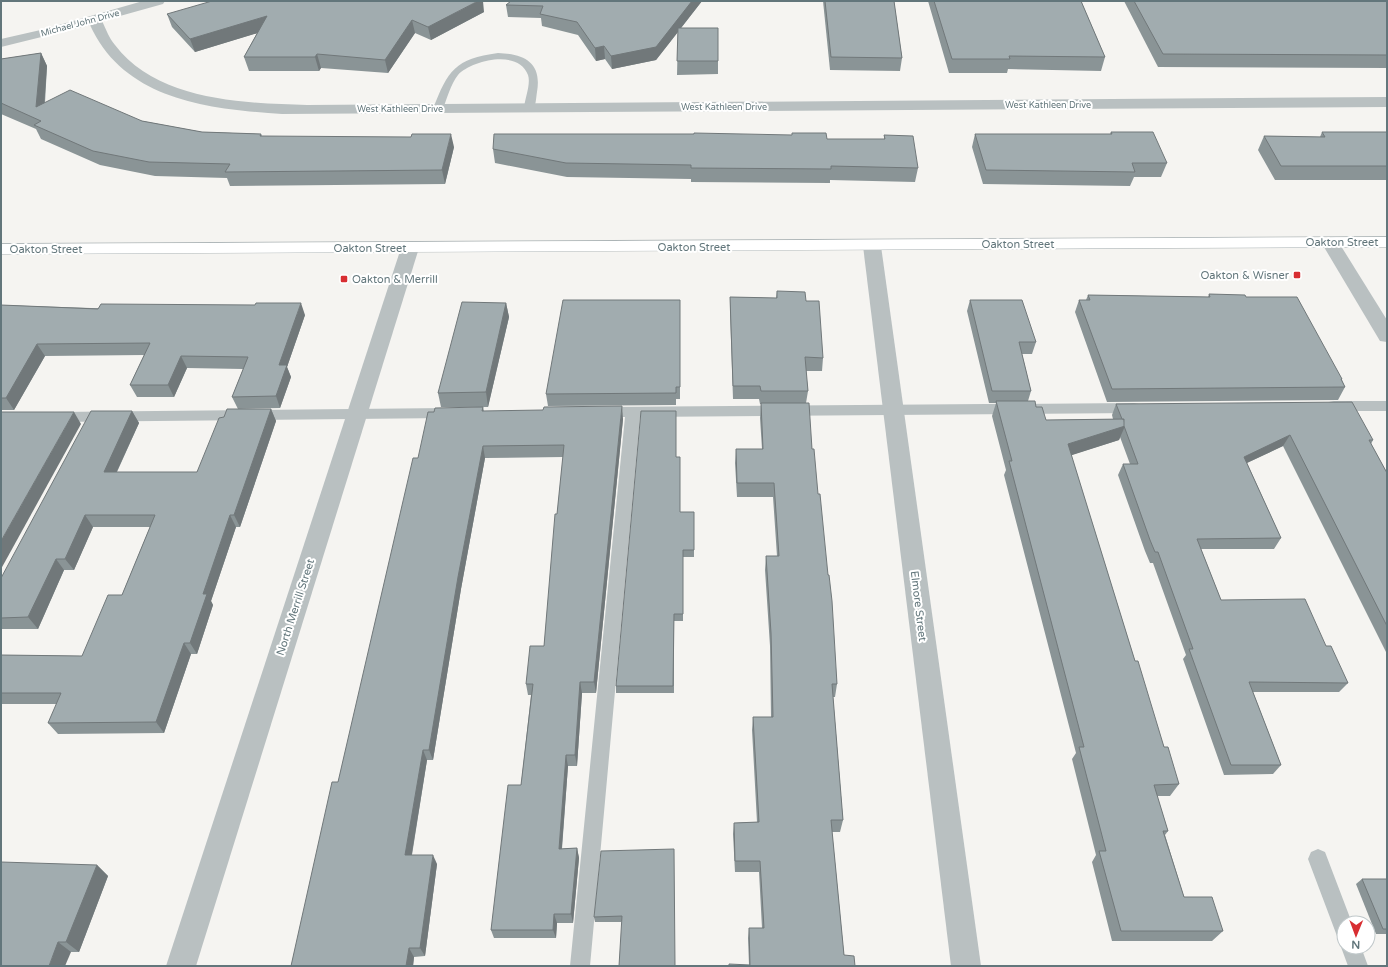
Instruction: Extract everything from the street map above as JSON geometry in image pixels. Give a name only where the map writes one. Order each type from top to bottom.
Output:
[{"type":"main road","name":"Oakton Street","points":[[1,249],[872,246],[1387,242]]},
{"type":"street","name":"Michael John Drive","points":[[1,43],[158,1]]},
{"type":"street","name":"West Kathleen Drive","points":[[94,19],[111,50],[127,65],[148,80],[182,94],[218,103],[259,109],[307,110],[1387,102]]},
{"type":"street","points":[[1330,242],[1387,336]]},
{"type":"street","name":"Elmore Street","points":[[872,246],[966,966]]},
{"type":"street","name":"North Merrill Street","points":[[181,966],[410,248]]},
{"type":"lane","points":[[438,109],[455,72],[467,62],[495,56],[514,56],[527,64],[533,75],[529,108]]},
{"type":"lane","points":[[1323,406],[1387,406]]},
{"type":"lane","points":[[585,412],[1148,408]]},
{"type":"lane","points":[[580,966],[633,412]]},
{"type":"lane","points":[[40,417],[460,413]]},
{"type":"lane","points":[[87,430],[94,416]]},
{"type":"lane","points":[[1318,859],[1339,915]]},
{"type":"lane","points":[[1354,955],[1358,966]]},
{"type":"building","points":[[212,1],[478,1],[428,27],[412,20],[385,60],[317,54],[315,57],[244,57],[267,16],[190,39],[167,14]]},
{"type":"building","points":[[511,1],[692,1],[656,47],[611,56],[604,46],[595,48],[577,22],[540,14],[543,6],[506,5]]},
{"type":"building","points":[[825,1],[894,1],[902,58],[831,57]]},
{"type":"building","points":[[934,1],[1081,1],[1105,57],[1009,56],[1010,59],[952,59]]},
{"type":"building","points":[[1134,1],[1387,1],[1387,55],[1163,54]]},
{"type":"building","points":[[678,28],[718,28],[718,61],[677,61]]},
{"type":"building","points":[[41,53],[36,107],[70,90],[142,121],[202,132],[261,134],[260,136],[411,137],[412,134],[451,134],[442,170],[225,172],[230,164],[149,162],[93,151],[34,125],[41,121],[1,103],[1,59]]},
{"type":"building","points":[[1111,132],[1153,132],[1167,163],[1132,163],[1135,172],[986,170],[975,134],[1112,134]]},
{"type":"building","points":[[1322,132],[1387,132],[1387,166],[1281,166],[1264,136],[1325,137]]},
{"type":"building","points":[[694,133],[792,135],[792,133],[826,133],[827,139],[885,139],[884,135],[913,136],[918,168],[831,166],[831,169],[691,168],[691,165],[566,163],[493,149],[494,134]]},
{"type":"building","points":[[777,291],[805,292],[806,301],[819,301],[823,358],[805,357],[808,391],[761,391],[760,386],[733,386],[730,297],[777,298]]},
{"type":"building","points":[[1209,294],[1245,295],[1246,297],[1297,297],[1345,387],[1112,389],[1079,300],[1090,300],[1088,295],[1210,297]]},
{"type":"building","points":[[563,300],[680,300],[680,387],[676,387],[676,393],[546,394]]},
{"type":"building","points":[[970,300],[1022,300],[1036,342],[1019,342],[1031,391],[992,391]]},
{"type":"building","points":[[462,302],[506,303],[486,392],[438,393]]},
{"type":"building","points":[[256,303],[301,303],[279,365],[287,365],[276,396],[232,397],[248,357],[181,356],[168,385],[130,385],[150,343],[37,344],[6,398],[1,398],[1,305],[98,309],[101,304],[255,305]]},
{"type":"building","points":[[996,401],[1035,401],[1036,407],[1042,407],[1046,420],[1124,419],[1125,426],[1068,444],[1135,661],[1138,661],[1164,747],[1168,747],[1179,784],[1154,785],[1168,831],[1163,831],[1184,897],[1212,897],[1223,931],[1121,931],[1099,851],[1106,851],[1079,747],[1084,747],[1009,461],[1012,461]]},
{"type":"building","points":[[1352,402],[1373,440],[1369,440],[1387,473],[1387,626],[1290,435],[1244,457],[1281,538],[1197,539],[1221,600],[1305,599],[1326,646],[1331,646],[1348,683],[1249,682],[1281,765],[1231,765],[1189,649],[1193,649],[1158,552],[1155,552],[1150,540],[1123,464],[1138,464],[1124,426],[1124,419],[1122,419],[1116,404]]},
{"type":"building","points":[[761,403],[809,403],[812,449],[814,449],[818,494],[820,494],[832,601],[837,684],[832,684],[843,820],[831,820],[844,955],[854,956],[855,966],[729,966],[729,964],[750,965],[749,928],[764,928],[760,861],[735,861],[734,823],[759,822],[753,717],[773,717],[771,633],[766,556],[779,556],[774,483],[737,483],[736,449],[763,449]]},
{"type":"building","points":[[622,406],[594,682],[580,682],[575,755],[566,755],[559,849],[577,848],[571,914],[554,914],[553,930],[491,930],[508,785],[521,785],[533,684],[526,684],[530,646],[544,646],[555,514],[557,514],[564,445],[483,446],[458,577],[429,750],[423,750],[405,855],[433,855],[420,948],[409,948],[406,966],[291,966],[332,782],[338,782],[413,458],[418,458],[428,412],[434,412],[435,408],[483,407],[482,411],[543,410],[544,407]]},
{"type":"building","points":[[227,409],[271,409],[234,515],[230,515],[203,594],[207,594],[190,643],[184,643],[156,722],[48,723],[61,693],[1,693],[1,655],[82,656],[108,595],[122,595],[155,515],[85,515],[65,559],[56,559],[28,617],[1,618],[1,578],[91,411],[132,411],[104,472],[197,472],[219,418],[224,417]]},
{"type":"building","points":[[641,411],[676,411],[676,457],[680,457],[680,512],[694,512],[694,550],[683,550],[683,614],[674,614],[673,686],[616,686]]},
{"type":"building","points":[[1,412],[74,412],[1,541]]},
{"type":"building","points":[[674,849],[675,966],[619,966],[622,916],[594,917],[601,851]]},
{"type":"building","points":[[1,862],[97,865],[66,942],[58,942],[49,966],[1,966]]},
{"type":"building","points":[[1362,879],[1387,879],[1387,929],[1383,929]]},
{"type":"place","name":"Oakton & Wisner","points":[[1297,275]]},
{"type":"place","name":"Oakton & Merrill","points":[[344,279]]}]
